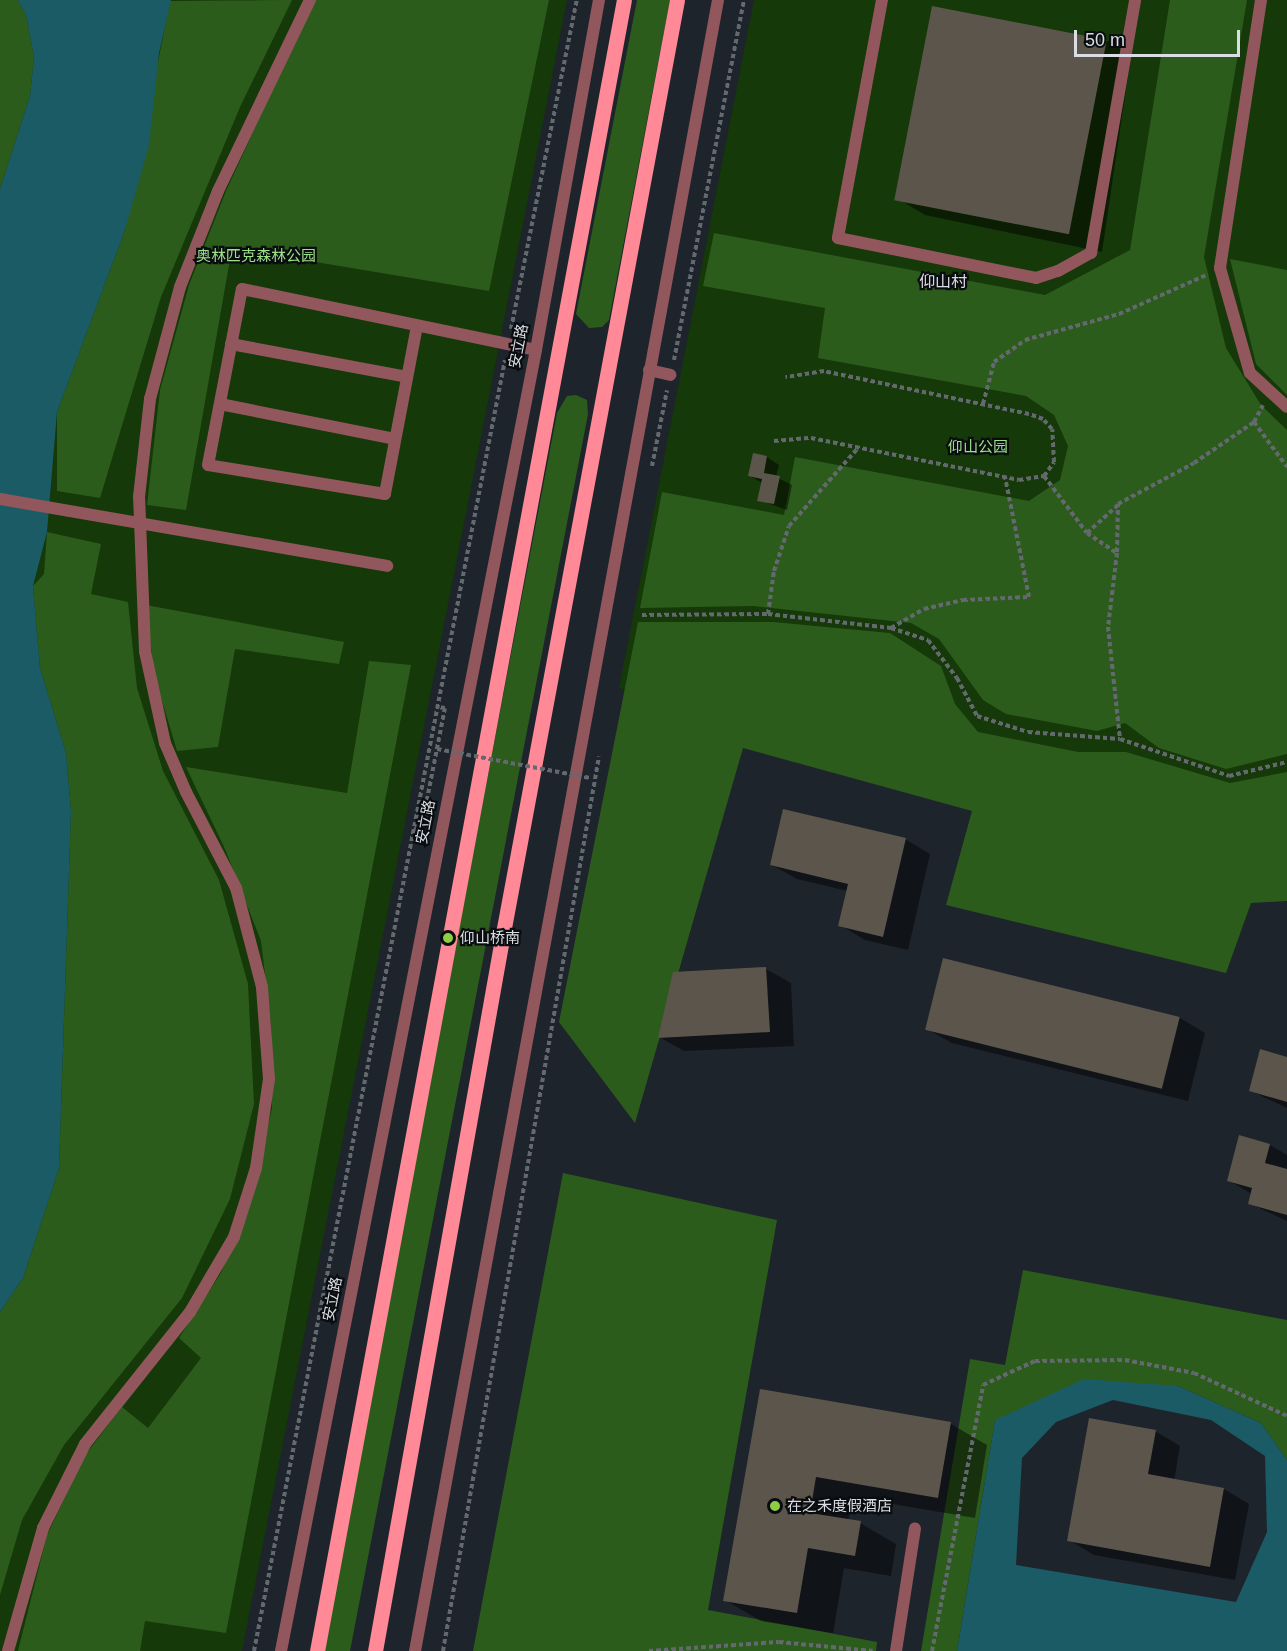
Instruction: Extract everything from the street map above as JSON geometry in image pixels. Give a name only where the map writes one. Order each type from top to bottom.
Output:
[{"type":"main road","points":[[317,1651],[624,0]]},
{"type":"main road","points":[[375,1651],[503,932],[677,0]]},
{"type":"street","points":[[8,1651],[42,1528],[84,1444],[190,1312],[234,1238],[256,1168],[269,1079],[262,987],[236,888],[186,792],[165,742],[145,651],[140,522],[150,399],[180,287],[218,190],[310,0]]},
{"type":"street","name":"安立路","points":[[281,1651],[536,350],[599,0]]},
{"type":"street","points":[[415,1651],[718,0]]},
{"type":"street","points":[[882,0],[838,238],[1036,278],[1058,272],[1091,253],[1135,0]]},
{"type":"street","points":[[1261,0],[1220,268],[1250,373],[1287,406]]},
{"type":"street","points":[[417,326],[385,494],[208,465],[242,289],[536,350]]},
{"type":"street","points":[[231,344],[407,377]]},
{"type":"street","points":[[649,369],[670,375]]},
{"type":"street","points":[[220,404],[395,439]]},
{"type":"street","points":[[0,499],[387,566]]},
{"type":"street","points":[[896,1651],[915,1528]]},
{"type":"path","points":[[254,1651],[577,0]]},
{"type":"path","points":[[650,477],[744,0]]},
{"type":"path","points":[[983,404],[994,362],[1025,340],[1119,314],[1220,268]]},
{"type":"path","points":[[774,441],[811,438],[1019,480],[1044,476],[1054,462],[1056,443],[1043,419],[983,404],[824,371],[785,377]]},
{"type":"path","points":[[1087,533],[1119,504],[1194,463],[1254,422],[1270,391]]},
{"type":"path","points":[[1254,422],[1287,467]]},
{"type":"path","points":[[768,614],[774,571],[789,526],[859,448]]},
{"type":"path","points":[[1044,476],[1087,533],[1117,553]]},
{"type":"path","points":[[891,627],[924,609],[963,600],[1029,597],[1005,477]]},
{"type":"path","points":[[1119,504],[1117,553],[1108,627],[1120,739]]},
{"type":"path","points":[[642,615],[768,614],[891,627],[928,640],[957,678],[977,716],[1028,732],[1120,739],[1229,776],[1287,762]]},
{"type":"path","points":[[414,829],[421,830],[445,708],[437,707]]},
{"type":"path","points":[[437,750],[590,778]]},
{"type":"path","points":[[443,1651],[600,752]]},
{"type":"path","points":[[932,1651],[983,1385],[1035,1361],[1125,1360],[1194,1373],[1287,1416]]},
{"type":"path","points":[[649,1651],[658,1648],[779,1642],[873,1651]]},
{"type":"green space","name":"奥林匹克森林公园","points":[[0,0],[567,0],[242,1651],[0,1651]]},
{"type":"green space","points":[[0,0],[18,0],[26,15],[34,57],[30,96],[0,189]]},
{"type":"green space","points":[[292,0],[240,107],[161,297],[100,498],[57,491],[57,412],[125,230],[170,1]]},
{"type":"green space","points":[[314,0],[549,0],[489,291],[232,248],[186,510],[147,505],[160,390],[189,285],[226,191]]},
{"type":"green space","points":[[637,0],[670,0],[609,320],[602,327],[589,328],[576,314]]},
{"type":"green space","name":"仰山公园","points":[[754,0],[1287,0],[1287,828],[619,688]]},
{"type":"green space","points":[[1170,0],[1247,0],[1204,257],[1226,348],[1261,405],[1287,430],[1287,754],[1226,769],[1159,748],[1125,723],[1097,731],[1006,714],[983,700],[939,639],[911,623],[753,606],[640,608],[662,492],[784,515],[795,457],[1029,501],[1060,480],[1068,446],[1054,415],[1026,396],[818,358],[825,308],[703,286],[714,233],[1045,295],[1130,250]]},
{"type":"green space","points":[[1230,259],[1287,270],[1287,395],[1256,364]]},
{"type":"green space","points":[[576,395],[587,400],[588,414],[350,1651],[321,1651],[557,413],[567,396]]},
{"type":"green space","points":[[47,532],[101,544],[91,594],[128,602],[137,688],[163,771],[219,880],[248,984],[254,1104],[230,1199],[182,1298],[64,1445],[22,1520],[0,1595],[0,1312],[23,1278],[59,1168],[71,811],[66,753],[40,668],[33,586],[44,574]]},
{"type":"green space","points":[[146,605],[344,642],[339,664],[235,649],[218,747],[177,751],[154,674]]},
{"type":"green space","points":[[638,622],[773,622],[890,633],[941,666],[955,704],[978,732],[1078,752],[1126,752],[1230,783],[1287,772],[1287,901],[1251,903],[1226,973],[946,905],[972,811],[743,748],[635,1123],[559,1022]]},
{"type":"green space","points":[[369,661],[411,665],[226,1633],[145,1621],[140,1651],[18,1651],[47,1535],[86,1454],[122,1407],[148,1428],[201,1358],[179,1338],[221,1273],[253,1193],[272,1108],[271,1023],[261,941],[225,849],[186,767],[347,793]]},
{"type":"green space","points":[[563,1173],[777,1220],[708,1610],[877,1642],[876,1651],[473,1651]]},
{"type":"green space","points":[[1023,1270],[1287,1320],[1287,1460],[1261,1423],[1178,1386],[995,1420],[957,1651],[921,1651],[970,1359],[1005,1365]]},
{"type":"water","points":[[18,0],[171,0],[159,53],[149,145],[125,230],[57,412],[47,532],[33,586],[40,668],[66,753],[71,811],[59,1168],[23,1278],[0,1312],[0,189],[30,96],[34,57],[26,15]]},
{"type":"water","points":[[1084,1379],[1178,1386],[1261,1423],[1287,1460],[1287,1651],[957,1651],[995,1420]],"holes":[[[1113,1400],[1211,1420],[1265,1456],[1267,1532],[1236,1602],[1016,1565],[1022,1458],[1056,1422]]]},
{"type":"building","points":[[932,6],[1107,40],[1069,234],[894,200]]},
{"type":"building","points":[[753,453],[767,456],[764,473],[780,476],[774,504],[757,501],[762,479],[748,476]]},
{"type":"building","points":[[783,809],[906,838],[883,937],[838,926],[848,884],[770,865]]},
{"type":"building","points":[[943,958],[1180,1017],[1162,1089],[925,1030]]},
{"type":"building","points":[[766,967],[770,1032],[658,1038],[673,972]]},
{"type":"building","points":[[1260,1049],[1287,1057],[1287,1102],[1249,1091]]},
{"type":"building","points":[[1239,1135],[1270,1144],[1265,1163],[1287,1169],[1287,1215],[1248,1204],[1252,1188],[1227,1181]]},
{"type":"building","name":"在之禾度假酒店","points":[[760,1389],[951,1422],[938,1498],[816,1477],[810,1513],[861,1521],[855,1556],[808,1548],[797,1613],[723,1601]]},
{"type":"building","points":[[1089,1418],[1156,1430],[1148,1474],[1224,1488],[1210,1567],[1067,1541]]},
{"type":"place","name":"仰山桥南","points":[[448,938]]},
{"type":"place","name":"在之禾度假酒店","points":[[775,1506]]},
{"type":"district","name":"仰山村","points":[[943,282]]}]
